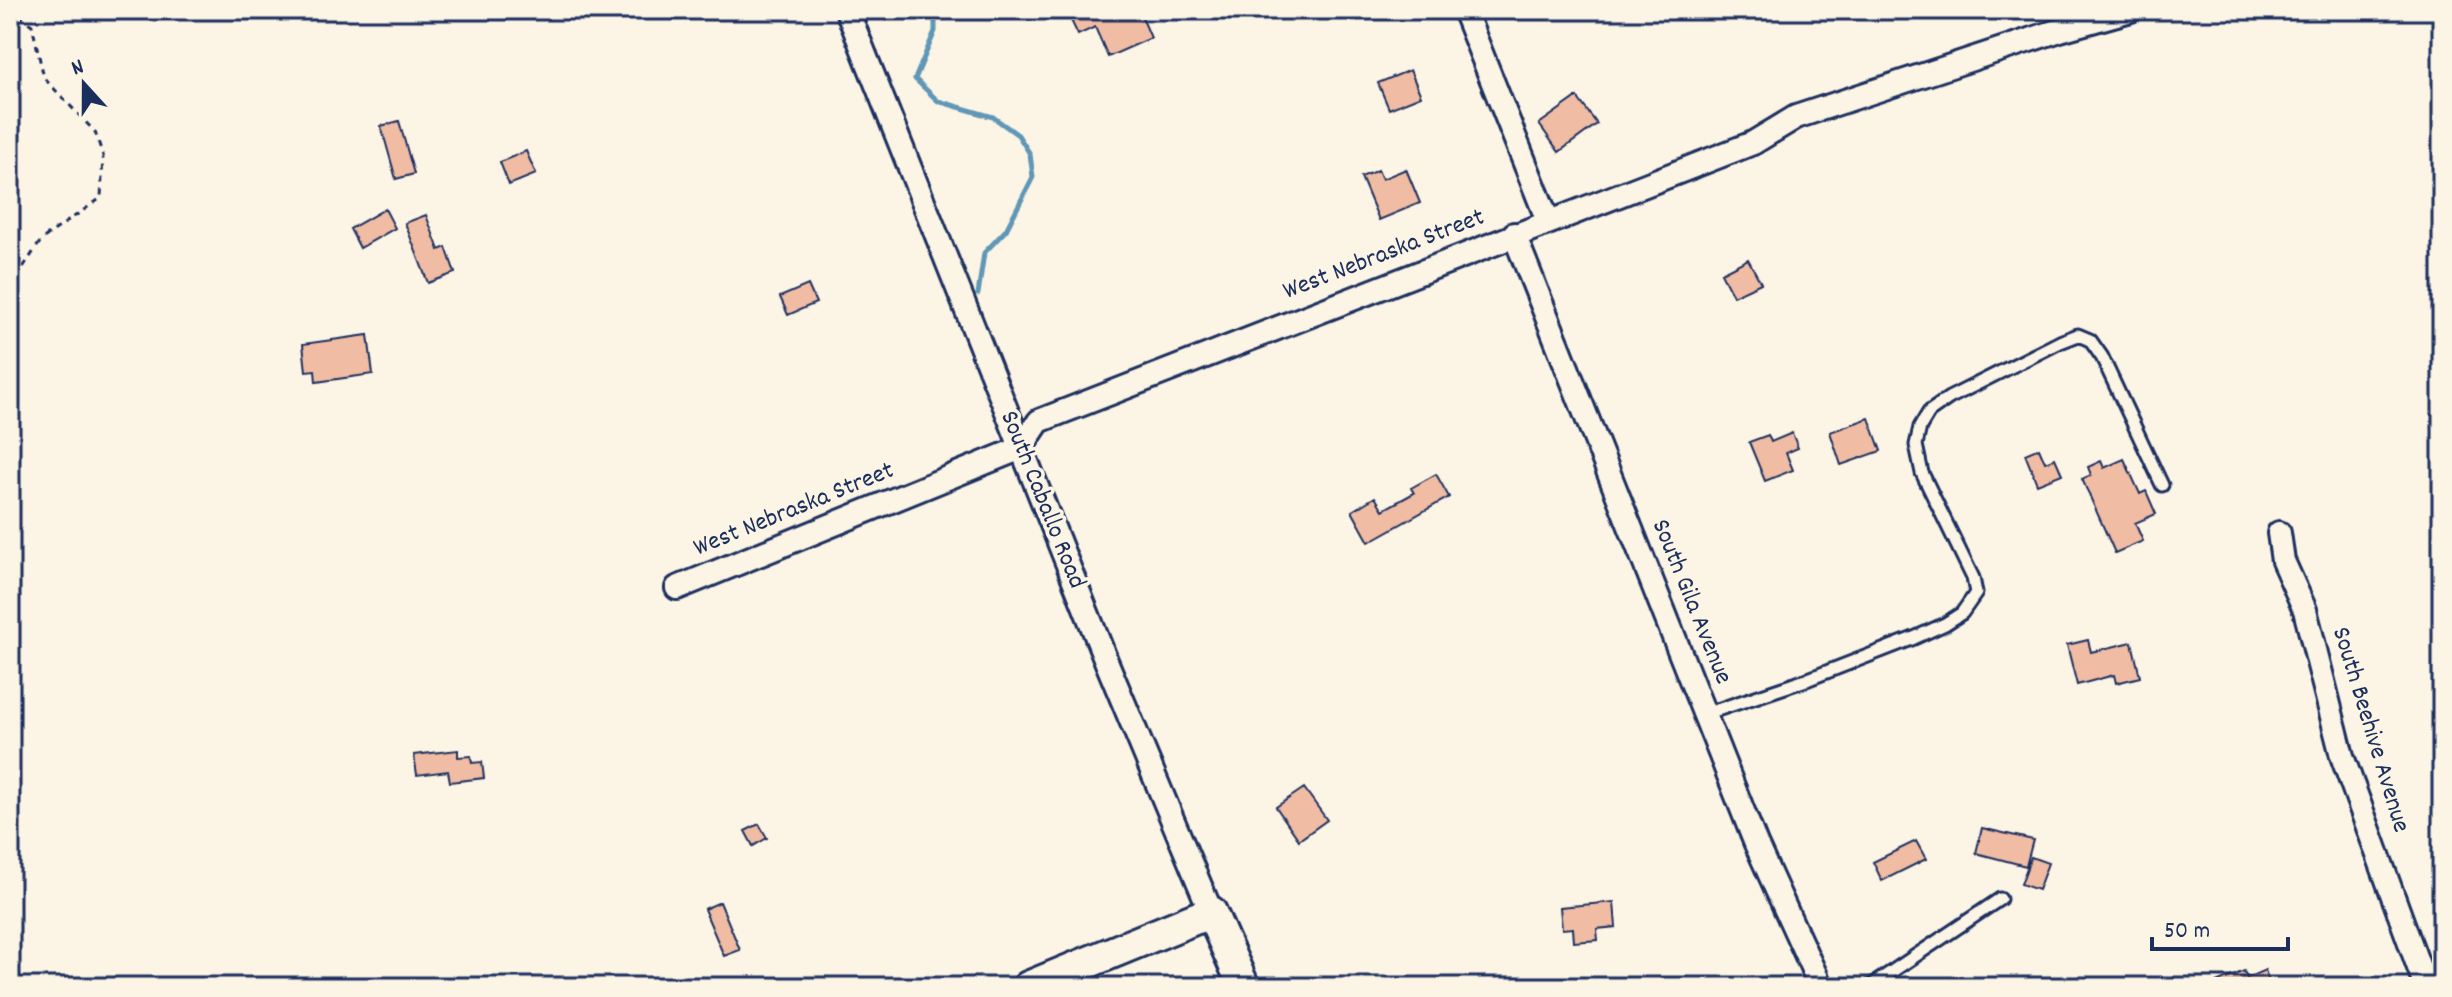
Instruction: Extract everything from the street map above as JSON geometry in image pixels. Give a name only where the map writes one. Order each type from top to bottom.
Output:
[{"type":"street","name":"South Caballo Road","points":[[847,10],[1021,448],[1244,987]]},
{"type":"street","points":[[1464,10],[1548,221]]},
{"type":"street","name":"West Nebraska Street","points":[[677,588],[1021,448],[1039,421],[1753,143],[1796,117],[2060,30],[2131,10]]},
{"type":"street","name":"South Gila Avenue","points":[[1514,234],[1756,844],[1821,987]]},
{"type":"street","name":"South Beehive Avenue","points":[[2279,533],[2283,561],[2305,610],[2342,756],[2426,987]]},
{"type":"street","points":[[1028,987],[1211,912]]},
{"type":"lane","points":[[1705,714],[1806,680],[1914,638],[1962,613],[1976,593],[1973,578],[1922,473],[1916,445],[1920,427],[1929,412],[1949,398],[2046,349],[2078,335],[2090,340],[2102,357],[2162,485]]},
{"type":"lane","points":[[1869,987],[2000,899]]},
{"type":"path","points":[[10,287],[42,239],[101,198],[103,156],[95,132],[44,78],[32,25],[11,10]]},
{"type":"building","points":[[1083,10],[1139,10],[1151,38],[1108,57],[1095,27],[1078,35],[1069,16]]},
{"type":"building","points":[[1410,70],[1421,96],[1389,109],[1378,83]]},
{"type":"building","points":[[1577,97],[1597,124],[1559,152],[1539,124]]},
{"type":"building","points":[[399,121],[414,174],[396,179],[381,126]]},
{"type":"building","points":[[526,151],[536,174],[509,185],[500,162]]},
{"type":"building","points":[[1406,169],[1420,203],[1379,220],[1361,177],[1378,170],[1382,179]]},
{"type":"building","points":[[385,209],[395,228],[360,248],[350,229]]},
{"type":"building","points":[[426,215],[439,250],[446,247],[455,273],[428,283],[405,223]]},
{"type":"building","points":[[1748,259],[1761,283],[1733,296],[1721,273]]},
{"type":"building","points":[[808,285],[816,303],[788,315],[780,297]]},
{"type":"building","points":[[368,335],[373,374],[316,382],[315,370],[306,371],[303,344]]},
{"type":"building","points":[[1869,418],[1881,451],[1841,465],[1830,432]]},
{"type":"building","points":[[1792,433],[1798,448],[1786,453],[1793,470],[1765,481],[1749,442],[1768,435],[1771,442]]},
{"type":"building","points":[[2039,448],[2045,462],[2055,458],[2062,474],[2037,484],[2025,454]]},
{"type":"building","points":[[2124,459],[2140,494],[2146,491],[2156,514],[2135,523],[2143,541],[2115,553],[2082,479],[2091,475],[2088,467],[2101,461],[2104,468]]},
{"type":"building","points":[[1436,474],[1449,497],[1369,542],[1352,511],[1375,497],[1383,510],[1414,493],[1411,488]]},
{"type":"building","points":[[2088,640],[2091,652],[2132,642],[2140,677],[2116,683],[2114,675],[2077,685],[2067,645]]},
{"type":"building","points":[[458,750],[458,757],[471,756],[472,763],[482,762],[484,778],[450,782],[448,771],[417,775],[414,755]]},
{"type":"building","points":[[1304,788],[1327,820],[1299,840],[1276,807]]},
{"type":"building","points":[[759,824],[767,838],[753,846],[745,831]]},
{"type":"building","points":[[1982,828],[2033,840],[2026,866],[1976,853]]},
{"type":"building","points":[[1916,841],[1926,859],[1882,881],[1873,862]]},
{"type":"building","points":[[2031,857],[2048,863],[2038,890],[2021,884]]},
{"type":"building","points":[[720,902],[740,950],[724,956],[704,909]]},
{"type":"building","points":[[1614,902],[1616,927],[1597,929],[1598,940],[1574,942],[1573,928],[1562,929],[1560,907]]},
{"type":"building","points":[[2265,970],[2271,987],[2207,987],[2244,971],[2247,978]]},
{"type":"waterway","points":[[935,10],[935,31],[915,79],[938,101],[993,117],[1018,135],[1030,154],[1033,177],[1006,230],[984,253],[978,294]]}]
